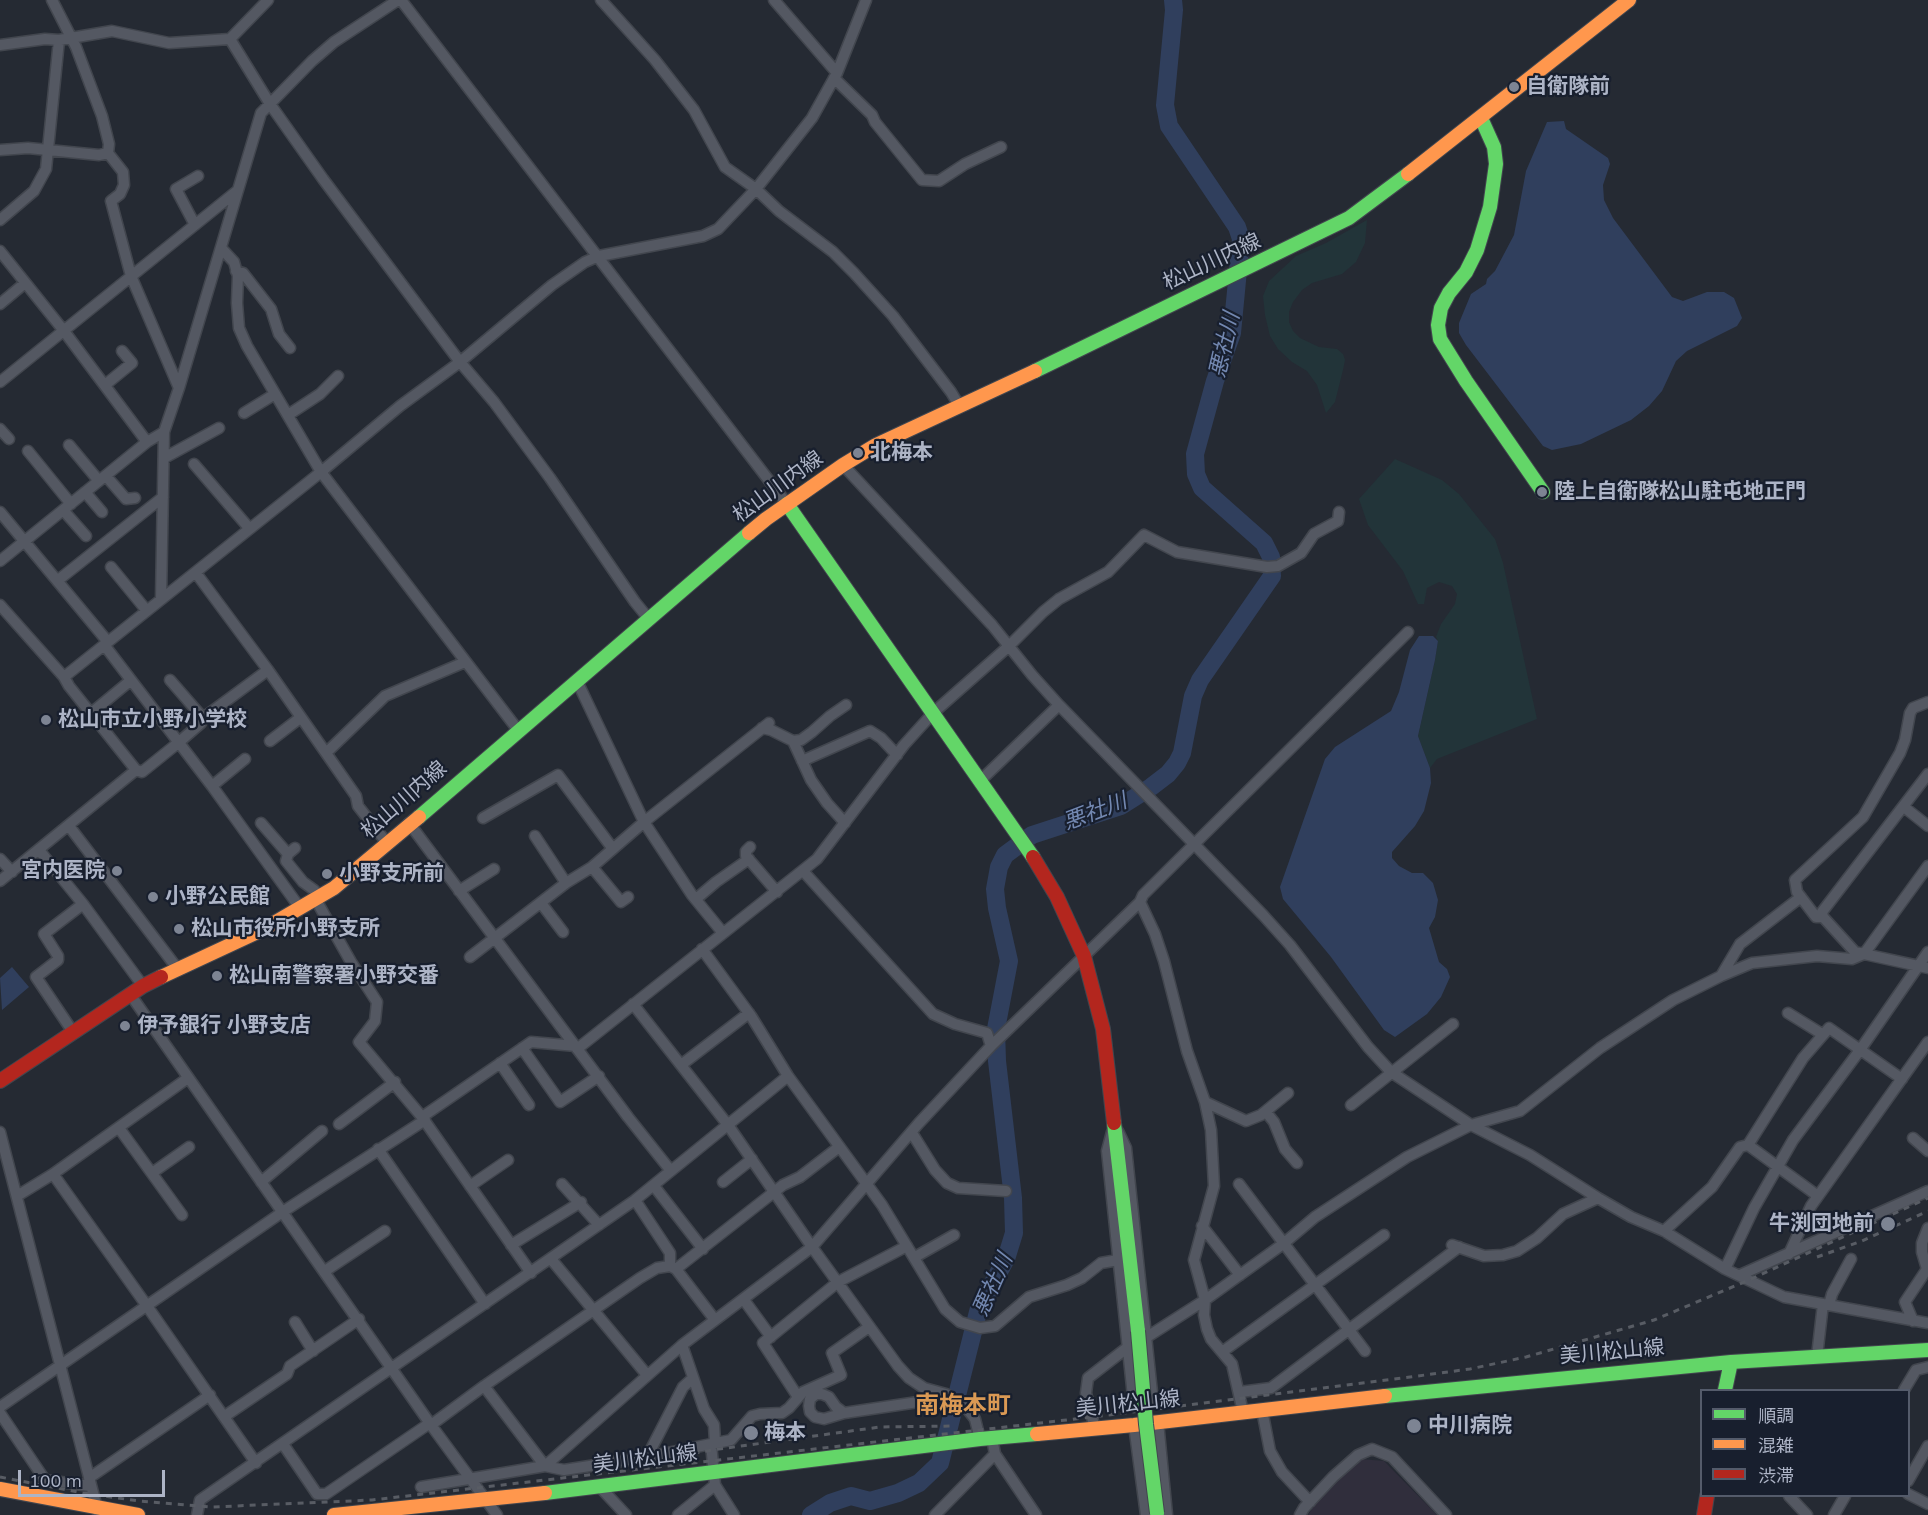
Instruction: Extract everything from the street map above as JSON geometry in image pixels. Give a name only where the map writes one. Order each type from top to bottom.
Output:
[{"type":"main road","name":"松山川内線","points":[[0,1082],[143,986],[177,968],[262,930],[318,898],[355,872],[409,823],[766,519],[843,465],[876,445],[960,407],[1349,218],[1376,200],[1629,0]]},
{"type":"main road","points":[[1481,118],[1494,147],[1496,164],[1490,207],[1477,250],[1466,272],[1449,293],[1441,308],[1438,325],[1440,339],[1466,381],[1543,492]]},
{"type":"main road","points":[[787,504],[1027,847],[1057,897],[1084,956],[1103,1029],[1142,1334],[1146,1424],[1157,1515]]},
{"type":"main road","name":"美川松山線","points":[[334,1515],[438,1510],[487,1500],[714,1471],[1444,1389],[1731,1362],[1928,1350]]},
{"type":"main road","points":[[1725,1389],[1731,1362]]},
{"type":"main road","points":[[0,1489],[98,1512],[138,1515]]},
{"type":"main road","points":[[1704,1515],[1707,1497]]},
{"type":"street","points":[[0,220],[34,190],[46,169],[46,150],[65,39],[51,0]]},
{"type":"street","points":[[0,45],[45,39],[65,39],[112,31],[169,43],[230,39],[268,0]]},
{"type":"street","points":[[161,599],[164,432],[261,113],[334,42],[400,0],[599,256],[787,504]]},
{"type":"street","points":[[601,0],[655,60],[694,110],[725,167],[756,189],[779,211],[833,252],[854,273],[893,316],[960,407]]},
{"type":"street","points":[[774,0],[835,75],[872,115],[875,122],[922,180],[939,181],[965,164],[1001,147]]},
{"type":"street","points":[[64,677],[196,573],[400,406],[460,362],[552,285],[585,262],[599,256],[703,236],[718,229],[756,189],[812,118],[835,75],[866,0]]},
{"type":"street","points":[[65,39],[76,47],[102,116],[109,144],[108,153],[123,172],[124,185],[120,194],[111,201],[131,276],[179,388]]},
{"type":"street","points":[[230,39],[270,104],[357,226],[460,362],[494,402],[648,618]]},
{"type":"street","points":[[0,150],[28,148],[99,155],[108,153]]},
{"type":"street","points":[[195,225],[176,189],[198,176]]},
{"type":"street","points":[[0,381],[238,190]]},
{"type":"street","points":[[221,248],[234,262],[236,270],[239,328],[321,472],[518,730]]},
{"type":"street","points":[[0,251],[64,331],[147,442]]},
{"type":"street","points":[[236,270],[243,273],[271,309],[279,333],[290,348]]},
{"type":"street","points":[[0,304],[25,283]]},
{"type":"street","points":[[105,385],[132,363],[122,351]]},
{"type":"street","points":[[288,415],[320,394],[338,376]]},
{"type":"street","points":[[244,413],[276,394]]},
{"type":"street","points":[[164,458],[219,428]]},
{"type":"street","points":[[0,429],[9,439]]},
{"type":"street","points":[[0,561],[147,442],[164,432]]},
{"type":"street","points":[[69,445],[102,479],[126,499],[135,498]]},
{"type":"street","points":[[28,451],[86,536]]},
{"type":"street","points":[[194,464],[249,528]]},
{"type":"street","points":[[843,465],[976,608],[1059,705],[1290,945],[1368,1047],[1391,1072],[1471,1125],[1530,1155],[1631,1217],[1664,1231],[1725,1269],[1784,1297],[1928,1323]]},
{"type":"street","points":[[85,492],[102,512]]},
{"type":"street","points":[[57,581],[163,497]]},
{"type":"street","points":[[0,512],[106,644],[130,681],[212,786],[300,908]]},
{"type":"street","points":[[0,1407],[284,1211],[423,1119],[531,1042],[577,1047],[817,859],[897,755],[933,713],[1059,599],[1108,572],[1144,535],[1177,552],[1273,566],[1301,553],[1314,534],[1338,521],[1339,512]]},
{"type":"street","points":[[111,567],[147,611]]},
{"type":"street","points":[[196,573],[268,670],[356,796],[358,806],[387,843]]},
{"type":"street","points":[[0,605],[64,677],[90,714],[136,770],[142,772],[201,723],[203,718],[268,670]]},
{"type":"street","points":[[545,1466],[682,1345],[812,1247],[996,1041],[1140,902],[1143,895],[1408,632]]},
{"type":"street","points":[[326,753],[385,696],[465,662]]},
{"type":"street","points":[[170,680],[203,718]]},
{"type":"street","points":[[90,714],[130,681]]},
{"type":"street","points":[[577,681],[644,822],[696,899],[723,933]]},
{"type":"street","points":[[1923,968],[1855,952],[1822,917],[1816,917],[1797,892],[1795,880],[1863,817],[1900,753],[1910,713],[1913,708],[1928,702]]},
{"type":"street","points":[[470,957],[566,883],[592,867],[644,822],[766,725],[793,741],[801,740],[846,705]]},
{"type":"street","points":[[980,781],[1059,705]]},
{"type":"street","points":[[270,741],[300,718]]},
{"type":"street","points":[[802,761],[870,731],[881,738],[897,755]]},
{"type":"street","points":[[793,741],[811,780],[845,823]]},
{"type":"street","points":[[212,786],[245,759]]},
{"type":"street","points":[[0,881],[136,770]]},
{"type":"street","points":[[1822,917],[1822,912],[1928,774]]},
{"type":"street","points":[[483,818],[558,775],[613,849]]},
{"type":"street","points":[[1904,807],[1928,826]]},
{"type":"street","points":[[261,823],[291,851],[286,861],[303,882],[314,890],[351,962],[377,1002],[375,1021],[359,1042],[423,1119],[531,1273]]},
{"type":"street","points":[[409,823],[671,1171]]},
{"type":"street","points":[[69,826],[177,968]]},
{"type":"street","points":[[535,837],[566,883]]},
{"type":"street","points":[[750,847],[746,851],[749,859],[777,892]]},
{"type":"street","points":[[39,850],[83,904],[143,986]]},
{"type":"street","points":[[0,859],[12,872]]},
{"type":"street","points":[[696,899],[749,859]]},
{"type":"street","points":[[1095,1429],[1086,1393],[1088,1378],[1142,1334],[1205,1300],[1284,1244],[1315,1217],[1407,1157],[1471,1125],[1520,1111],[1600,1048],[1672,1000],[1721,976],[1752,963],[1817,956],[1852,959],[1864,954],[1928,866]]},
{"type":"street","points":[[592,867],[621,902],[628,897]]},
{"type":"street","points":[[459,891],[494,869]]},
{"type":"street","points":[[803,871],[933,1014],[955,1024],[987,1033],[996,1041]]},
{"type":"street","points":[[1721,976],[1740,944],[1801,897]]},
{"type":"street","points":[[1140,902],[1155,934],[1164,961],[1187,1051],[1205,1102],[1211,1130],[1214,1185],[1194,1260],[1205,1300],[1204,1316],[1207,1329],[1211,1339],[1232,1364],[1243,1412]]},
{"type":"street","points":[[541,903],[563,932]]},
{"type":"street","points":[[73,1032],[36,977],[58,960],[58,956],[44,934],[83,904]]},
{"type":"street","points":[[702,949],[749,1013],[788,1076],[882,1205],[945,1309],[965,1324],[980,1328],[995,1326],[1029,1298],[1082,1278],[1101,1263],[1118,1260]]},
{"type":"street","points":[[1725,1269],[1754,1208],[1793,1140],[1923,968],[1928,952]]},
{"type":"street","points":[[130,994],[497,1515]]},
{"type":"street","points":[[633,1004],[728,1125],[869,1327],[909,1378],[924,1388],[946,1394],[964,1405],[1036,1515]]},
{"type":"street","points":[[681,1065],[749,1013]]},
{"type":"street","points":[[1788,1013],[1822,1034]]},
{"type":"street","points":[[1351,1105],[1453,1024]]},
{"type":"street","points":[[1664,1231],[1712,1187],[1740,1147],[1748,1145],[1803,1058],[1828,1028],[1902,1079]]},
{"type":"street","points":[[1789,1254],[1811,1206],[1928,1042]]},
{"type":"street","points":[[522,1048],[560,1102],[598,1076]]},
{"type":"street","points":[[500,1063],[529,1105]]},
{"type":"street","points":[[197,1515],[200,1500],[599,1226],[654,1186],[788,1076]]},
{"type":"street","points":[[17,1196],[53,1174],[188,1078]]},
{"type":"street","points":[[339,1124],[394,1082]]},
{"type":"street","points":[[1205,1102],[1246,1121],[1266,1112],[1288,1093]]},
{"type":"street","points":[[1266,1112],[1274,1122],[1285,1149],[1298,1163]]},
{"type":"street","points":[[1114,1123],[1107,1151],[1134,1406]]},
{"type":"street","points":[[119,1128],[183,1215]]},
{"type":"street","points":[[261,1182],[322,1131]]},
{"type":"street","points":[[0,1132],[98,1512]]},
{"type":"street","points":[[912,1133],[935,1170],[947,1183],[958,1188],[1006,1191]]},
{"type":"street","points":[[1913,1138],[1928,1151]]},
{"type":"street","points":[[1748,1145],[1818,1196]]},
{"type":"street","points":[[152,1173],[189,1147]]},
{"type":"street","points":[[283,1444],[317,1494],[326,1494],[657,1268],[673,1267],[703,1249],[773,1192],[800,1177],[839,1147]]},
{"type":"street","points":[[378,1149],[485,1304]]},
{"type":"street","points":[[723,1182],[752,1159]]},
{"type":"street","points":[[470,1186],[508,1160]]},
{"type":"street","points":[[53,1174],[256,1463]]},
{"type":"street","points":[[562,1184],[581,1202],[599,1226]]},
{"type":"street","points":[[1239,1184],[1365,1352]]},
{"type":"street","points":[[654,1186],[703,1249]]},
{"type":"street","points":[[1740,1275],[1928,1191]]},
{"type":"street","points":[[1240,1392],[1271,1388],[1456,1246],[1484,1256],[1503,1255],[1517,1251],[1537,1238],[1563,1214],[1598,1198]]},
{"type":"street","points":[[635,1200],[670,1253],[673,1267],[715,1320]]},
{"type":"street","points":[[511,1245],[581,1202]]},
{"type":"street","points":[[1202,1226],[1240,1275]]},
{"type":"street","points":[[1913,1321],[1905,1302],[1927,1269],[1922,1243],[1928,1228]]},
{"type":"street","points":[[325,1270],[385,1231]]},
{"type":"street","points":[[915,1257],[954,1235]]},
{"type":"street","points":[[1222,1352],[1384,1235]]},
{"type":"street","points":[[798,1397],[763,1343],[838,1282],[907,1246]]},
{"type":"street","points":[[551,1259],[647,1375]]},
{"type":"street","points":[[1817,1356],[1826,1304],[1851,1259]]},
{"type":"street","points":[[744,1300],[771,1336]]},
{"type":"street","points":[[225,1416],[287,1374],[290,1366],[359,1319]]},
{"type":"street","points":[[295,1322],[313,1351]]},
{"type":"street","points":[[421,1487],[545,1466],[564,1470],[647,1457],[731,1440],[752,1416],[782,1413],[798,1397],[815,1386],[841,1375],[832,1353],[869,1327]]},
{"type":"street","points":[[1142,1334],[1154,1402]]},
{"type":"street","points":[[682,1345],[704,1409],[714,1425],[715,1485],[734,1515]]},
{"type":"street","points":[[1905,1389],[1916,1370],[1928,1367]]},
{"type":"street","points":[[1131,1378],[1139,1385],[1147,1383],[1151,1376]]},
{"type":"street","points":[[647,1457],[683,1387],[693,1378]]},
{"type":"street","points":[[484,1386],[545,1466]]},
{"type":"street","points":[[844,1413],[918,1402],[934,1391]]},
{"type":"street","points":[[0,1413],[45,1480],[90,1482],[210,1395]]},
{"type":"street","points":[[1262,1410],[1270,1450],[1282,1472],[1310,1502]]},
{"type":"street","points":[[1157,1515],[1158,1422]]},
{"type":"street","points":[[1134,1425],[1157,1515]]},
{"type":"street","points":[[1910,1478],[1928,1446]]},
{"type":"street","points":[[1300,1515],[1333,1477],[1358,1455],[1372,1449],[1392,1457],[1446,1515]]},
{"type":"street","points":[[941,1513],[995,1454]]},
{"type":"street","points":[[678,1515],[715,1485]]},
{"type":"street","points":[[599,1486],[626,1515]]},
{"type":"street","points":[[1910,1495],[1928,1504]]},
{"type":"street","points":[[1790,1497],[1808,1515]]},
{"type":"street","points":[[1834,1515],[1844,1497]]},
{"type":"shaded area","points":[[1367,220],[1365,243],[1356,262],[1342,274],[1312,283],[1302,290],[1289,312],[1289,322],[1293,331],[1300,338],[1319,347],[1337,349],[1343,354],[1345,360],[1335,402],[1326,413],[1317,385],[1307,371],[1292,362],[1278,349],[1270,336],[1263,296],[1269,281],[1296,256],[1326,243]]},
{"type":"shaded area","points":[[1395,459],[1442,480],[1459,494],[1495,539],[1503,563],[1537,719],[1437,759],[1430,768],[1418,736],[1435,660],[1438,641],[1436,637],[1441,624],[1455,604],[1457,594],[1452,586],[1439,582],[1427,588],[1424,604],[1418,604],[1403,571],[1368,525],[1359,499]]},
{"type":"shaded area","points":[[1361,1459],[1384,1461],[1437,1515],[1308,1515],[1335,1481]]},
{"type":"water","points":[[1564,121],[1566,129],[1608,158],[1610,164],[1603,185],[1604,200],[1613,218],[1672,297],[1683,301],[1707,292],[1724,292],[1734,298],[1742,318],[1737,326],[1687,351],[1676,361],[1662,391],[1649,406],[1631,420],[1581,444],[1552,450],[1543,446],[1466,345],[1459,333],[1459,323],[1471,294],[1486,284],[1514,235],[1526,171],[1547,122]]},
{"type":"water","points":[[1419,636],[1433,636],[1438,641],[1418,736],[1430,768],[1431,783],[1424,811],[1415,826],[1392,852],[1392,858],[1399,866],[1412,873],[1423,873],[1433,883],[1438,900],[1435,917],[1429,928],[1439,962],[1447,969],[1450,977],[1441,997],[1427,1014],[1395,1037],[1384,1030],[1331,957],[1283,899],[1280,887],[1325,759],[1335,747],[1391,711],[1399,692],[1410,650]]},
{"type":"water","points":[[12,967],[29,987],[2,1010],[0,978]]},
{"type":"waterway","name":"悪社川","points":[[811,1515],[830,1503],[851,1496],[870,1501],[898,1493],[919,1483],[940,1463],[979,1308],[1006,1259],[1014,1233],[1013,1198],[997,1061],[996,1029],[1009,961],[997,908],[995,889],[999,867],[1005,855],[1032,835],[1121,806],[1168,774],[1182,753],[1193,696],[1200,680],[1272,576],[1271,557],[1264,543],[1202,488],[1196,474],[1195,454],[1215,381],[1232,333],[1241,239],[1237,227],[1169,126],[1165,105],[1173,0]]},
{"type":"railway","points":[[0,1477],[139,1501],[212,1507],[372,1500],[1092,1417],[1470,1369],[1526,1357],[1654,1320],[1749,1280],[1928,1198]]},
{"type":"railway","points":[[1817,1257],[1862,1241],[1928,1211]]},
{"type":"railway","points":[[658,1460],[712,1450],[880,1427],[953,1426]]},
{"type":"traffic: fast","points":[[1481,118],[1494,147],[1496,164],[1490,207],[1477,250],[1466,272],[1449,293],[1441,308],[1438,325],[1440,339],[1466,381],[1543,492]]},
{"type":"traffic: fast","points":[[1035,371],[1349,218],[1408,174]]},
{"type":"traffic: fast","points":[[787,504],[1033,857]]},
{"type":"traffic: fast","points":[[419,817],[749,533]]},
{"type":"traffic: fast","points":[[1114,1123],[1138,1331]]},
{"type":"traffic: fast","points":[[1138,1331],[1157,1513]]},
{"type":"traffic: fast","points":[[1385,1396],[1731,1362],[1928,1350]]},
{"type":"traffic: fast","points":[[1725,1389],[1731,1362]]},
{"type":"traffic: fast","points":[[545,1493],[980,1439],[1037,1434]]},
{"type":"traffic: slow","points":[[1408,174],[1629,0]]},
{"type":"traffic: slow","points":[[749,533],[843,465],[876,445],[1035,371]]},
{"type":"traffic: slow","points":[[161,977],[262,930],[334,888],[419,817]]},
{"type":"traffic: slow","points":[[1037,1434],[1385,1396]]},
{"type":"traffic: slow","points":[[0,1489],[138,1515]]},
{"type":"traffic: slow","points":[[334,1515],[545,1493]]},
{"type":"traffic: jam","points":[[1033,857],[1057,897],[1084,956],[1103,1029],[1114,1123]]},
{"type":"traffic: jam","points":[[0,1081],[143,986],[161,977]]},
{"type":"traffic: jam","points":[[1704,1515],[1707,1497]]},
{"type":"place","name":"自衛隊前","points":[[1514,87]]},
{"type":"place","name":"北梅本","points":[[858,453]]},
{"type":"place","name":"陸上自衛隊松山駐屯地正門","points":[[1542,492]]},
{"type":"place","name":"松山市立小野小学校","points":[[46,720]]},
{"type":"place","name":"宮内医院","points":[[117,871]]},
{"type":"place","name":"小野支所前","points":[[327,874]]},
{"type":"place","name":"小野公民館","points":[[153,897]]},
{"type":"place","name":"松山市役所小野支所","points":[[179,929]]},
{"type":"place","name":"松山南警察署小野交番","points":[[217,976]]},
{"type":"place","name":"伊予銀行 小野支店","points":[[125,1026]]},
{"type":"place","name":"牛渕団地前","points":[[1888,1224]]},
{"type":"place","name":"中川病院","points":[[1414,1426]]},
{"type":"place","name":"梅本","points":[[751,1433]]},
{"type":"district","name":"南梅本町","points":[[963,1406]]}]
